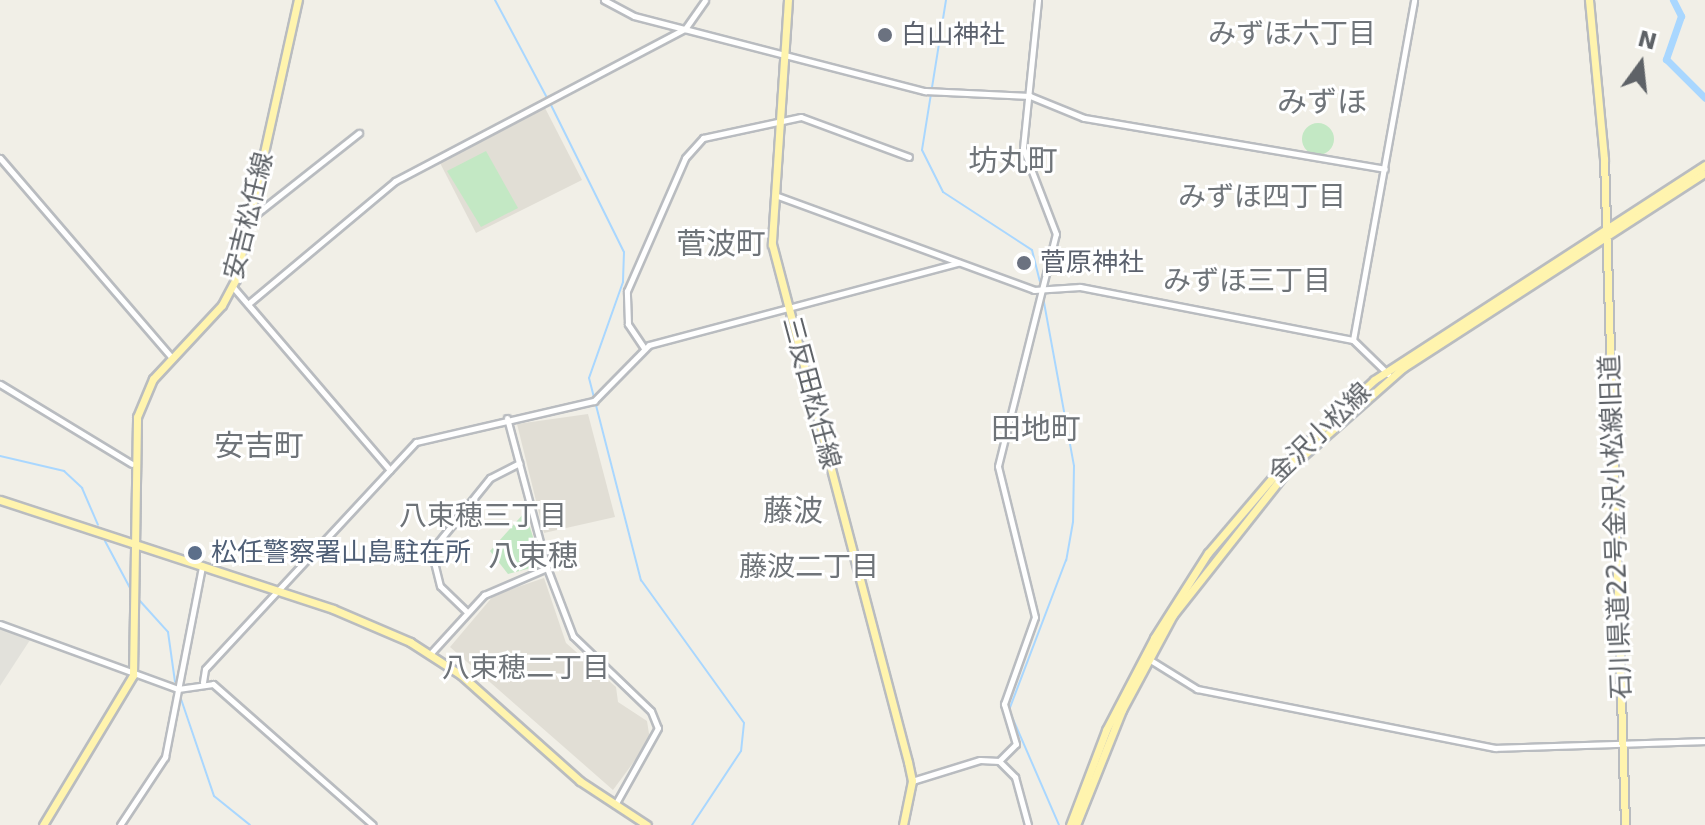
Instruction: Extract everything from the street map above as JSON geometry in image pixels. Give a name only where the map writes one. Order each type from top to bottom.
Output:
[{"type":"main road","name":"安吉松任線","points":[[135,545],[132,464],[142,400],[171,357],[233,287],[298,0]]},
{"type":"main road","name":"三反田松任線","points":[[788,0],[772,244],[912,781],[903,825]]},
{"type":"main road","name":"石川県道22号金沢小松線旧道","points":[[1589,0],[1606,232],[1625,825]]},
{"type":"main road","name":"金沢小松線","points":[[1073,825],[1106,730],[1146,657],[1246,506],[1324,425],[1389,375],[1705,165]]},
{"type":"main road","name":"金沢小松線","points":[[1606,232],[1705,173]]},
{"type":"main road","points":[[0,500],[381,627],[431,653],[614,806],[647,825]]},
{"type":"main road","points":[[43,825],[133,675],[135,545]]},
{"type":"street","points":[[604,0],[621,12],[930,92],[1030,96],[1084,118],[1385,169]]},
{"type":"street","points":[[248,304],[395,181],[685,29],[705,0]]},
{"type":"street","points":[[999,761],[1016,744],[1004,704],[1035,617],[998,466],[1027,367],[1056,223],[1023,148],[1038,0]]},
{"type":"street","points":[[1353,340],[1414,0]]},
{"type":"street","points":[[644,348],[628,324],[624,300],[685,158],[703,138],[779,117],[801,117],[909,157]]},
{"type":"street","points":[[250,219],[359,133]]},
{"type":"street","points":[[0,158],[171,357]]},
{"type":"street","points":[[774,194],[1040,291],[1080,287],[1353,340],[1389,375]]},
{"type":"street","points":[[203,682],[205,669],[423,438],[593,401],[644,348],[958,263]]},
{"type":"street","points":[[233,287],[390,470]]},
{"type":"street","points":[[0,384],[132,464]]},
{"type":"street","points":[[507,418],[547,568],[573,636],[651,711],[658,728],[614,806]]},
{"type":"street","points":[[467,612],[440,586],[431,551],[490,478],[519,463]]},
{"type":"street","points":[[120,825],[165,757],[202,566]]},
{"type":"street","points":[[431,653],[467,612],[500,583],[547,568]]},
{"type":"street","points":[[0,624],[178,689],[203,682],[237,701],[373,825]]},
{"type":"street","points":[[1146,657],[1197,689],[1495,748],[1705,741]]},
{"type":"street","points":[[912,781],[980,760],[999,761],[1015,777],[1028,825]]},
{"type":"shaded area","points":[[544,106],[582,180],[476,233],[439,161]]},
{"type":"shaded area","points":[[588,414],[615,517],[544,533],[517,424]]},
{"type":"shaded area","points":[[544,578],[566,643],[616,687],[618,702],[647,721],[650,740],[613,790],[450,647],[494,595]]},
{"type":"shaded area","points":[[0,627],[30,640],[0,686]]},
{"type":"green space","points":[[1318,123],[1329,128],[1334,139],[1329,150],[1318,155],[1307,150],[1302,139],[1307,128]]},
{"type":"green space","points":[[486,151],[518,208],[481,227],[447,171]]},
{"type":"green space","points":[[525,512],[542,565],[508,574],[490,551]]},
{"type":"waterway","points":[[495,0],[547,98]]},
{"type":"waterway","points":[[946,0],[922,150],[943,192],[1032,250],[1040,281]]},
{"type":"waterway","points":[[1673,0],[1681,16],[1666,59],[1705,98]]},
{"type":"waterway","points":[[550,103],[624,252],[623,282],[589,378],[641,580],[744,723],[741,751],[692,825]]},
{"type":"waterway","points":[[1043,297],[1074,466],[1073,522],[1066,560],[1009,710],[1059,825]]},
{"type":"waterway","points":[[0,456],[64,471],[82,488],[98,525]]},
{"type":"waterway","points":[[105,541],[131,590]]},
{"type":"waterway","points":[[140,601],[168,632],[175,682]]},
{"type":"waterway","points":[[181,699],[214,796],[250,825]]},
{"type":"place","name":"白山神社","points":[[885,35]]},
{"type":"place","name":"菅原神社","points":[[1024,263]]},
{"type":"place","name":"松任警察署山島駐在所","points":[[195,553]]},
{"type":"district","name":"みずほ六丁目","points":[[1292,34]]},
{"type":"district","name":"みずほ","points":[[1322,102]]},
{"type":"district","name":"坊丸町","points":[[1013,161]]},
{"type":"district","name":"みずほ四丁目","points":[[1262,197]]},
{"type":"district","name":"菅波町","points":[[721,244]]},
{"type":"district","name":"みずほ三丁目","points":[[1247,281]]},
{"type":"district","name":"田地町","points":[[1036,429]]},
{"type":"district","name":"安吉町","points":[[259,446]]},
{"type":"district","name":"藤波","points":[[793,511]]},
{"type":"district","name":"八束穂三丁目","points":[[483,516]]},
{"type":"district","name":"八束穂","points":[[533,556]]},
{"type":"district","name":"藤波二丁目","points":[[809,567]]},
{"type":"district","name":"八束穂二丁目","points":[[526,668]]}]
